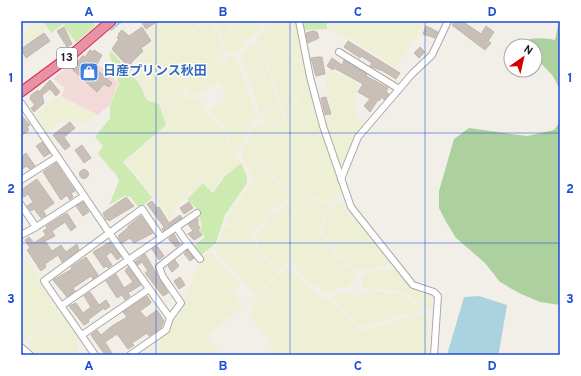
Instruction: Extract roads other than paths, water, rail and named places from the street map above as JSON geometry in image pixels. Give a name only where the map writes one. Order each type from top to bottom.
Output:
[{"type":"highway","name":"13","points":[[21,92],[75,52],[111,21]]},
{"type":"street","points":[[299,21],[310,77],[321,119],[351,207],[413,285],[434,292],[438,296],[434,355]]},
{"type":"street","points":[[341,179],[358,137],[432,55],[448,21]]},
{"type":"street","points":[[339,52],[399,90]]},
{"type":"street","points":[[21,103],[128,260],[170,318]]},
{"type":"street","points":[[21,180],[57,156]]},
{"type":"street","points":[[21,234],[36,227],[84,196]]},
{"type":"street","points":[[21,206],[36,227]]},
{"type":"street","points":[[95,355],[44,281],[110,234],[117,227],[142,209],[161,237]]},
{"type":"street","points":[[61,306],[198,213]]},
{"type":"street","points":[[176,227],[200,259]]},
{"type":"street","points":[[130,355],[166,330],[170,318],[181,303],[163,277],[159,267],[188,244]]},
{"type":"street","points":[[82,335],[149,290]]},
{"type":"street","points":[[21,347],[30,355]]},
{"type":"water","points":[[479,296],[507,305],[499,352],[496,355],[447,355],[464,297]]},
{"type":"waterway","points":[[111,30],[122,21]]},
{"type":"place","name":"日産プリンス秋田","points":[[89,72]]}]
